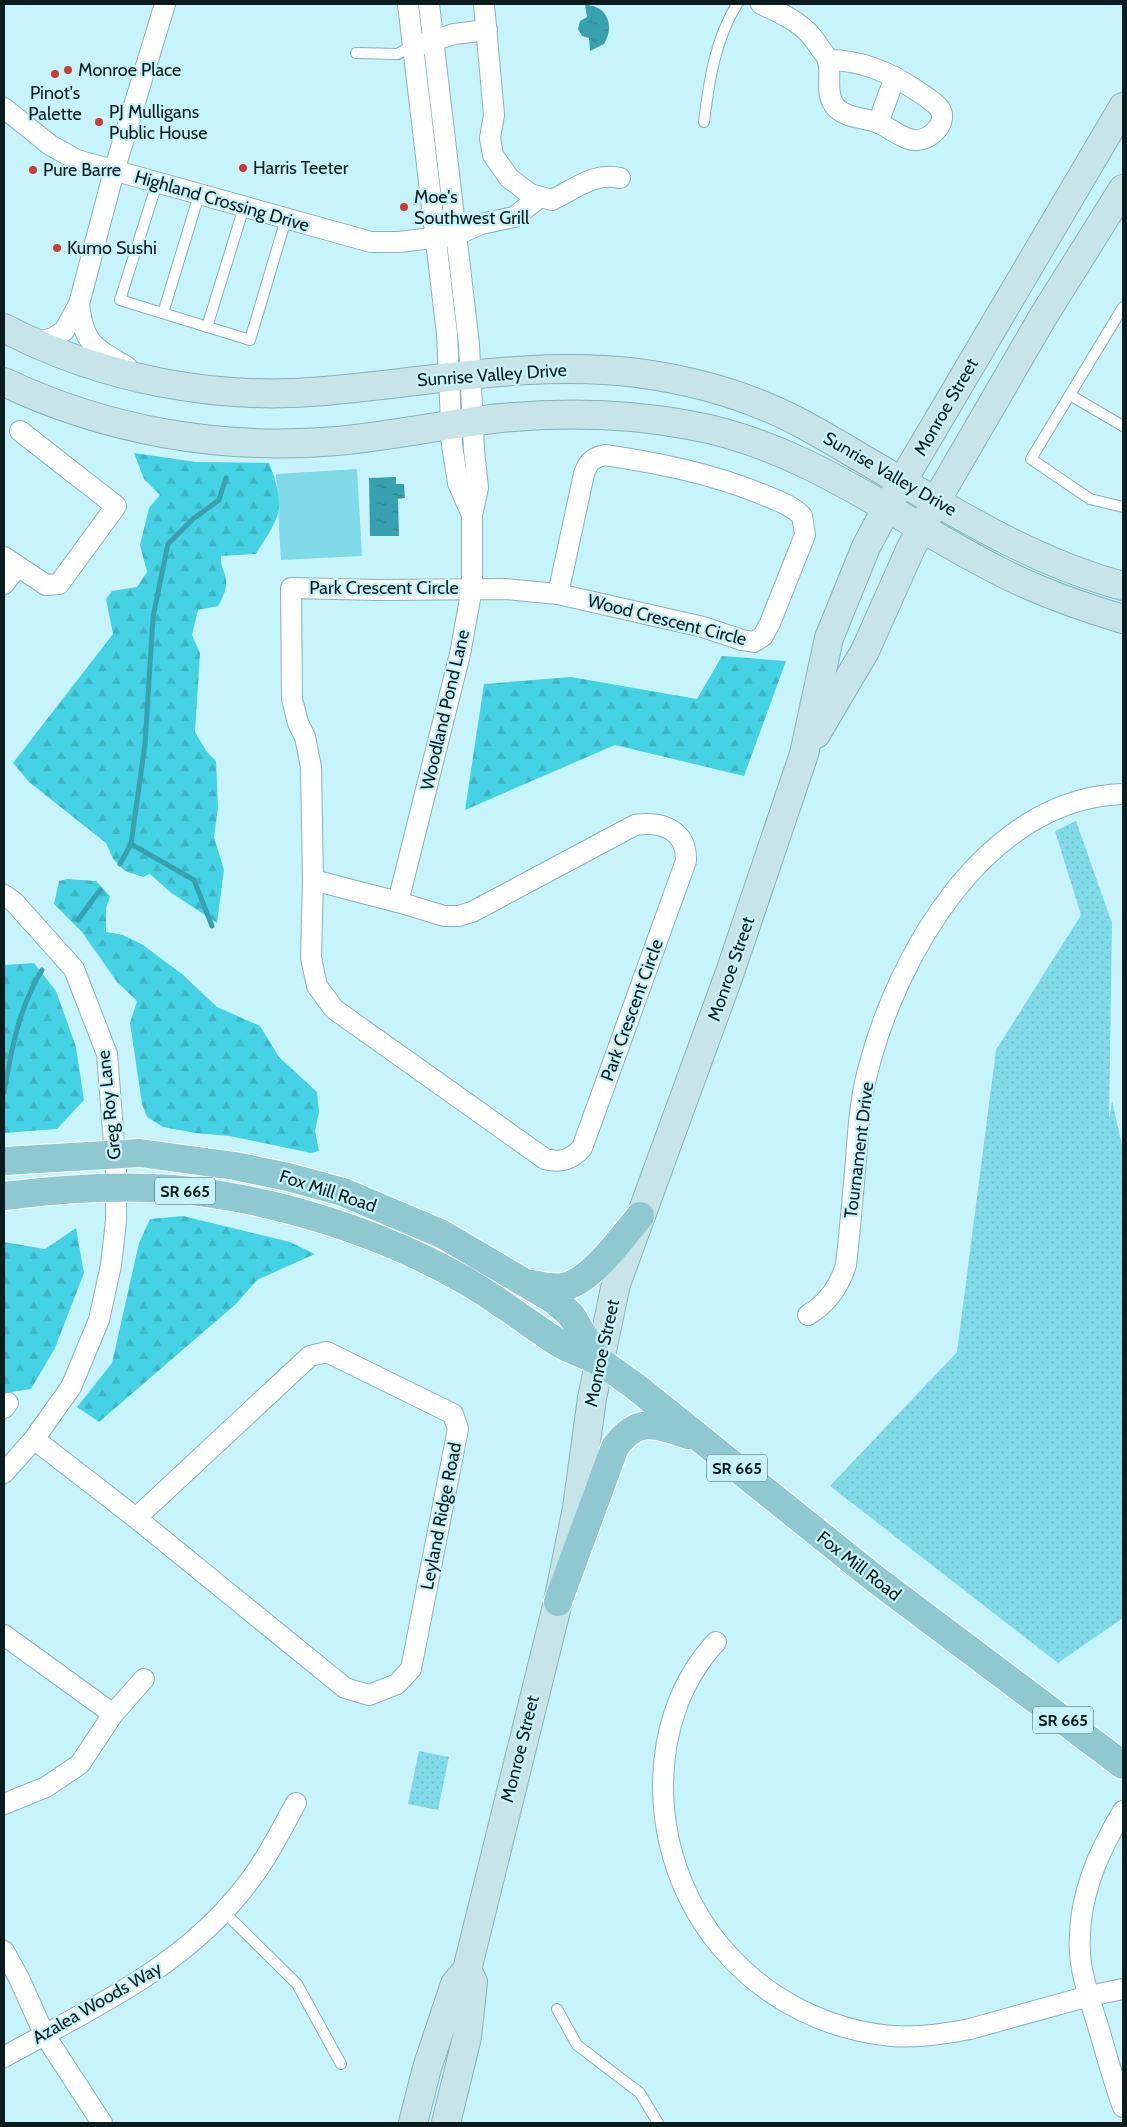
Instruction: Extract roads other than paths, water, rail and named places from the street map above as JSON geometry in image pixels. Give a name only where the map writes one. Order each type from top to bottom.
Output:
[{"type":"main road","name":"Monroe Street","points":[[413,2123],[427,2068],[455,1984],[467,1970],[558,1602],[577,1508],[592,1398],[616,1284],[729,975],[804,754],[829,638],[866,547],[887,507],[1123,107]]},
{"type":"main road","name":"Monroe Street","points":[[804,754],[865,651],[921,527],[1044,315],[1123,189]]},
{"type":"main road","name":"Sunrise Valley Drive","points":[[4,328],[35,343],[99,367],[147,379],[208,390],[269,394],[328,391],[460,375],[529,369],[582,369],[638,373],[691,383],[765,406],[817,432],[1000,536],[1044,558],[1123,586]]},
{"type":"main road","name":"Sunrise Valley Drive","points":[[4,382],[74,411],[125,426],[177,436],[258,444],[324,442],[526,416],[578,415],[648,419],[693,425],[739,437],[790,457],[838,479],[995,570],[1040,591],[1123,619]]},
{"type":"main road","name":"Fox Mill Road","points":[[4,1196],[116,1170],[140,1153],[235,1166],[288,1176],[343,1192],[442,1234],[527,1283],[554,1300],[571,1315],[599,1362]]},
{"type":"main road","name":"Fox Mill Road","points":[[4,1161],[116,1170],[173,1190],[212,1195],[299,1213],[385,1243],[466,1281],[562,1345],[599,1362],[636,1387],[897,1596],[1123,1765]]},
{"type":"main road","points":[[527,1283],[562,1288],[579,1282],[640,1216]]},
{"type":"main road","points":[[558,1602],[615,1447],[625,1434],[645,1425],[671,1429],[702,1441]]},
{"type":"main road","name":"Monroe Street","points":[[446,2123],[466,2037],[473,1982],[467,1970]]},
{"type":"street","points":[[35,343],[53,338],[64,331],[79,304],[114,171],[165,4]]},
{"type":"street","points":[[408,4],[447,334],[460,375]]},
{"type":"street","points":[[429,4],[469,344],[460,375]]},
{"type":"street","points":[[484,4],[494,114],[490,138],[493,155],[509,178],[530,194],[552,200],[587,181],[608,175],[620,178]]},
{"type":"street","points":[[761,4],[790,17],[814,37],[828,60],[828,79],[834,105],[842,112],[878,122],[909,139],[926,140],[933,134],[938,126],[941,113],[939,108],[895,76],[858,63],[828,60]]},
{"type":"street","points":[[413,45],[434,42],[454,34],[487,30]]},
{"type":"street","points":[[878,122],[895,76]]},
{"type":"street","name":"Highland Crossing Drive","points":[[4,108],[50,145],[78,160],[371,242],[399,242],[456,235],[481,224],[514,217],[540,197]]},
{"type":"street","points":[[79,304],[83,328],[94,346],[147,379]]},
{"type":"street","name":"Woodland Pond Lane","points":[[398,902],[443,728],[460,654],[472,588],[472,515],[478,488],[462,424],[460,375]]},
{"type":"street","points":[[4,584],[10,562],[46,586],[59,584],[116,506],[20,431]]},
{"type":"street","name":"Wood Crescent Circle","points":[[472,588],[558,594],[703,626],[742,640],[754,642],[763,636],[770,624],[805,535],[802,516],[792,506],[728,481],[673,466],[605,455],[594,458],[587,464],[584,474],[558,594]]},
{"type":"street","name":"Park Crescent Circle","points":[[313,880],[444,916],[458,916],[472,912],[635,825],[649,823],[669,828],[679,837],[686,849],[686,861],[582,1148],[575,1156],[557,1162],[545,1159],[334,1009],[317,986],[313,972],[311,767],[305,737],[298,724],[292,699],[291,588],[380,590],[472,588]]},
{"type":"street","name":"Tournament Drive","points":[[808,1315],[830,1298],[841,1282],[846,1266],[860,1113],[867,1074],[896,988],[930,925],[960,885],[990,853],[1013,834],[1058,808],[1085,800],[1123,794]]},
{"type":"street","name":"Greg Roy Lane","points":[[4,895],[14,902],[74,969],[107,1054],[116,1170],[116,1221],[113,1248],[99,1320],[71,1388],[34,1439],[4,1473]]},
{"type":"street","name":"Leyland Ridge Road","points":[[34,1439],[136,1518],[345,1688],[369,1695],[397,1684],[411,1669],[458,1429],[453,1414],[445,1410],[326,1352],[310,1356],[136,1518]]},
{"type":"street","points":[[4,1635],[113,1714]]},
{"type":"street","points":[[716,1642],[690,1676],[676,1708],[663,1766],[663,1806],[671,1854],[684,1889],[707,1929],[742,1970],[771,1993],[803,2012],[838,2025],[893,2036],[932,2035],[970,2029],[1089,1996],[1123,1989]]},
{"type":"street","points":[[4,1804],[46,1787],[80,1764],[113,1714],[144,1679]]},
{"type":"street","name":"Azalea Woods Way","points":[[4,2057],[139,1982],[177,1954],[240,1894],[269,1854],[296,1803]]},
{"type":"street","points":[[1123,1811],[1109,1834],[1092,1871],[1082,1911],[1080,1953],[1089,1996],[1123,2107]]},
{"type":"street","points":[[4,1951],[19,1978],[44,2034],[102,2123]]},
{"type":"lane","points":[[704,122],[715,56],[730,15],[737,4]]},
{"type":"lane","points":[[356,53],[398,54],[413,45]]},
{"type":"lane","points":[[158,183],[120,300],[250,340],[286,219]]},
{"type":"lane","points":[[163,313],[199,195]]},
{"type":"lane","points":[[207,327],[244,207]]},
{"type":"lane","points":[[1123,307],[1031,458],[1090,499],[1123,507]]},
{"type":"lane","points":[[1070,395],[1123,426]]},
{"type":"lane","points":[[223,1911],[297,1984],[341,2064]]},
{"type":"lane","points":[[557,2009],[577,2045],[640,2093],[658,2123]]},
{"type":"water","points":[[585,5],[599,9],[604,13],[609,24],[609,31],[604,44],[590,51],[589,38],[582,36],[578,29],[580,21],[587,17]]},
{"type":"water","points":[[396,477],[396,484],[404,484],[405,498],[398,499],[399,536],[370,536],[369,478]]},
{"type":"waterway","points":[[212,926],[194,880],[131,844],[145,744],[153,617],[168,544],[193,519],[219,500],[226,478]]},
{"type":"waterway","points":[[120,864],[131,844]]},
{"type":"waterway","points":[[78,920],[100,890]]},
{"type":"waterway","points":[[4,1093],[17,1030],[27,999],[42,970]]},
{"type":"place","name":"Monroe Place","points":[[68,70]]},
{"type":"place","name":"Pinot's Palette","points":[[55,74]]},
{"type":"place","name":"PJ Mulligans Public House","points":[[99,122]]},
{"type":"place","name":"Harris Teeter","points":[[243,168]]},
{"type":"place","name":"Pure Barre","points":[[33,170]]},
{"type":"place","name":"Moe's Southwest Grill","points":[[404,207]]},
{"type":"place","name":"Kumo Sushi","points":[[57,248]]}]
